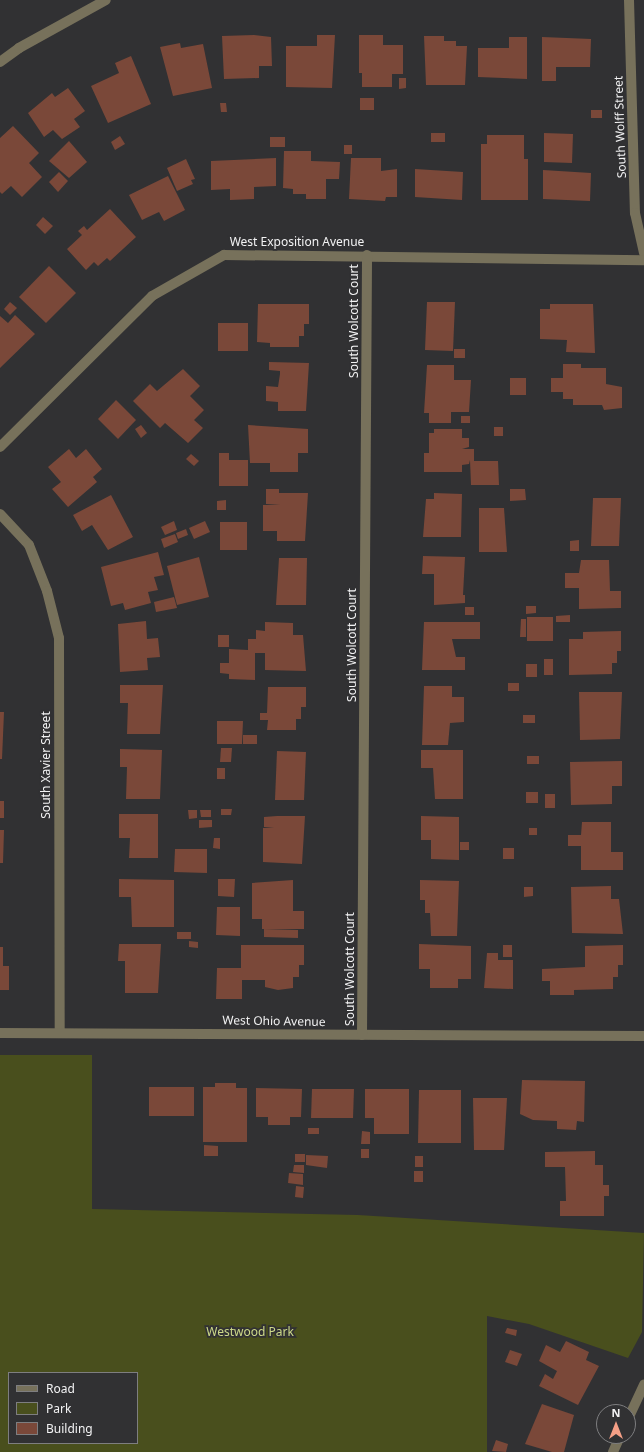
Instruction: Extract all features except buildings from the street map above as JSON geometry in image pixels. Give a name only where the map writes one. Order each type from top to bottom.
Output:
[{"type":"street","points":[[0,62],[20,48],[106,0]]},
{"type":"street","name":"South Wolff Street","points":[[629,0],[635,213],[644,253]]},
{"type":"street","name":"West Exposition Avenue","points":[[0,447],[152,296],[191,271],[224,255],[367,255],[644,260]]},
{"type":"street","name":"South Wolcott Court","points":[[362,1035],[367,255]]},
{"type":"street","name":"South Xavier Street","points":[[0,514],[30,545],[47,591],[59,638],[60,1032]]},
{"type":"street","name":"West Ohio Avenue","points":[[0,1033],[60,1032],[644,1036]]},
{"type":"street","points":[[635,1404],[644,1385]]},
{"type":"green space","name":"Westwood Park","points":[[0,1055],[92,1055],[92,1209],[358,1215],[644,1233],[642,1332],[628,1358],[529,1324],[487,1316],[487,1452],[0,1452]]}]
